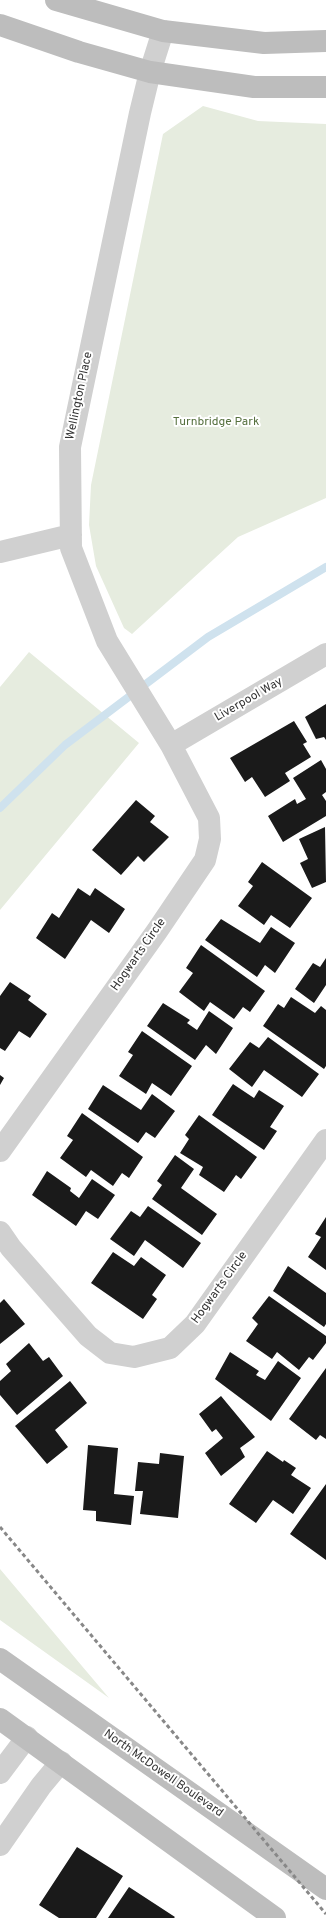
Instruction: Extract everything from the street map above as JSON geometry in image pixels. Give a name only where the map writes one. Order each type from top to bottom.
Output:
[{"type":"main road","points":[[56,0],[163,31],[264,43],[326,41]]},
{"type":"main road","points":[[0,25],[79,52],[150,72],[254,87],[326,87]]},
{"type":"main road","name":"North McDowell Boulevard","points":[[0,1659],[326,1888]]},
{"type":"main road","points":[[0,1719],[27,1737],[274,1918]]},
{"type":"street","name":"Wellington Place","points":[[163,31],[150,72],[70,448],[71,548],[107,641],[171,745]]},
{"type":"street","points":[[0,552],[71,536]]},
{"type":"street","name":"Liverpool Way","points":[[171,745],[326,654]]},
{"type":"street","name":"Hogwarts Circle","points":[[0,1151],[157,931],[205,860],[210,839],[209,818],[171,745]]},
{"type":"street","name":"Hogwarts Circle","points":[[0,1232],[11,1248],[88,1336],[110,1352],[134,1356],[170,1348],[195,1324],[326,1140]]},
{"type":"street","points":[[0,1773],[27,1737]]},
{"type":"street","points":[[0,1845],[41,1786],[61,1762]]},
{"type":"green space","name":"Turnbridge Park","points":[[203,106],[258,121],[326,124],[326,498],[238,537],[132,634],[124,628],[96,566],[89,525],[91,485],[163,134]]},
{"type":"green space","points":[[29,652],[139,743],[0,910],[0,687]]},
{"type":"green space","points":[[0,1569],[109,1698],[0,1620]]},
{"type":"building","points":[[326,704],[326,740],[324,737],[316,739],[305,717]]},
{"type":"building","points":[[294,721],[307,742],[303,744],[311,757],[285,773],[290,781],[265,797],[252,777],[245,782],[230,758]]},
{"type":"building","points":[[321,760],[326,769],[326,792],[322,795],[326,801],[326,816],[283,842],[268,816],[295,799],[297,804],[306,799],[293,778]]},
{"type":"building","points":[[136,800],[155,816],[150,822],[169,837],[144,862],[138,856],[121,875],[92,850]]},
{"type":"building","points":[[325,827],[326,882],[312,888],[300,863],[308,859],[299,839]]},
{"type":"building","points":[[262,862],[312,898],[290,928],[271,915],[264,925],[238,906],[253,886],[248,882]]},
{"type":"building","points":[[78,888],[90,896],[95,888],[125,909],[109,933],[91,920],[65,959],[36,938],[52,913],[59,918]]},
{"type":"building","points":[[221,919],[260,943],[271,927],[295,943],[275,973],[265,965],[257,977],[205,940]]},
{"type":"building","points":[[201,945],[265,991],[250,1012],[243,1007],[234,1019],[210,1002],[204,1011],[179,992],[193,973],[186,968]]},
{"type":"building","points":[[326,958],[326,985],[314,1003],[295,989],[313,963],[320,967]]},
{"type":"building","points":[[10,982],[31,996],[28,1000],[47,1014],[30,1038],[19,1031],[5,1051],[0,1048],[0,996]]},
{"type":"building","points":[[291,997],[315,1013],[321,1006],[326,1010],[326,1066],[324,1069],[263,1026],[278,1004],[284,1008]]},
{"type":"building","points":[[163,1003],[190,1020],[187,1023],[197,1030],[209,1011],[233,1028],[216,1054],[206,1045],[195,1060],[147,1026]]},
{"type":"building","points":[[142,1031],[192,1066],[171,1096],[152,1083],[146,1094],[119,1076],[133,1055],[128,1052]]},
{"type":"building","points":[[268,1037],[319,1074],[302,1097],[264,1070],[252,1087],[229,1069],[250,1042],[259,1048]]},
{"type":"building","points":[[0,1075],[4,1078],[0,1085]]},
{"type":"building","points":[[233,1084],[254,1098],[259,1090],[284,1106],[270,1127],[277,1131],[264,1150],[212,1115]]},
{"type":"building","points":[[103,1085],[141,1110],[152,1094],[175,1111],[155,1138],[146,1132],[138,1143],[88,1109]]},
{"type":"building","points":[[82,1113],[143,1157],[129,1178],[122,1173],[113,1186],[91,1170],[86,1177],[60,1158],[73,1140],[67,1136]]},
{"type":"building","points":[[199,1115],[257,1157],[241,1179],[236,1175],[224,1192],[199,1175],[203,1167],[180,1153],[189,1139],[185,1135]]},
{"type":"building","points":[[175,1155],[194,1169],[181,1188],[217,1214],[202,1235],[152,1199],[162,1185],[157,1181]]},
{"type":"building","points":[[47,1171],[71,1188],[70,1191],[79,1198],[92,1179],[115,1195],[98,1219],[86,1211],[76,1226],[32,1195]]},
{"type":"building","points":[[148,1206],[201,1243],[183,1268],[145,1240],[134,1256],[110,1239],[131,1211],[140,1217]]},
{"type":"building","points":[[326,1217],[326,1270],[308,1257],[321,1237],[315,1234]]},
{"type":"building","points":[[113,1252],[134,1266],[141,1257],[166,1275],[152,1295],[157,1299],[143,1319],[91,1283]]},
{"type":"building","points":[[288,1266],[326,1293],[326,1324],[324,1327],[273,1291]]},
{"type":"building","points":[[269,1296],[326,1336],[326,1343],[313,1360],[309,1357],[299,1370],[277,1352],[272,1359],[246,1341],[258,1324],[252,1318]]},
{"type":"building","points":[[4,1299],[25,1324],[0,1344],[0,1303]]},
{"type":"building","points":[[29,1343],[43,1361],[49,1357],[63,1376],[17,1415],[0,1395],[0,1381],[11,1371],[6,1364]]},
{"type":"building","points":[[230,1352],[259,1371],[256,1375],[265,1380],[278,1361],[301,1378],[271,1421],[215,1379]]},
{"type":"building","points":[[326,1368],[326,1439],[320,1435],[316,1440],[289,1419]]},
{"type":"building","points":[[70,1381],[87,1403],[55,1430],[68,1447],[47,1464],[15,1426]]},
{"type":"building","points":[[221,1396],[255,1437],[240,1448],[245,1457],[221,1476],[205,1453],[223,1438],[216,1429],[212,1432],[199,1414]]},
{"type":"building","points":[[88,1445],[118,1448],[114,1494],[134,1496],[131,1525],[96,1521],[96,1511],[83,1510]]},
{"type":"building","points":[[267,1451],[283,1462],[284,1460],[296,1468],[291,1475],[311,1488],[293,1514],[273,1500],[256,1523],[229,1504]]},
{"type":"building","points":[[160,1453],[184,1456],[178,1518],[140,1514],[143,1491],[135,1491],[138,1462],[159,1464]]},
{"type":"building","points":[[326,1484],[326,1560],[290,1534]]},
{"type":"building","points":[[77,1847],[123,1876],[96,1918],[59,1918],[39,1905]]},
{"type":"building","points":[[129,1887],[175,1917],[108,1918]]},
{"type":"waterway","points":[[0,808],[65,745],[208,637],[326,567]]},
{"type":"railway","points":[[0,1527],[326,1914]]}]
